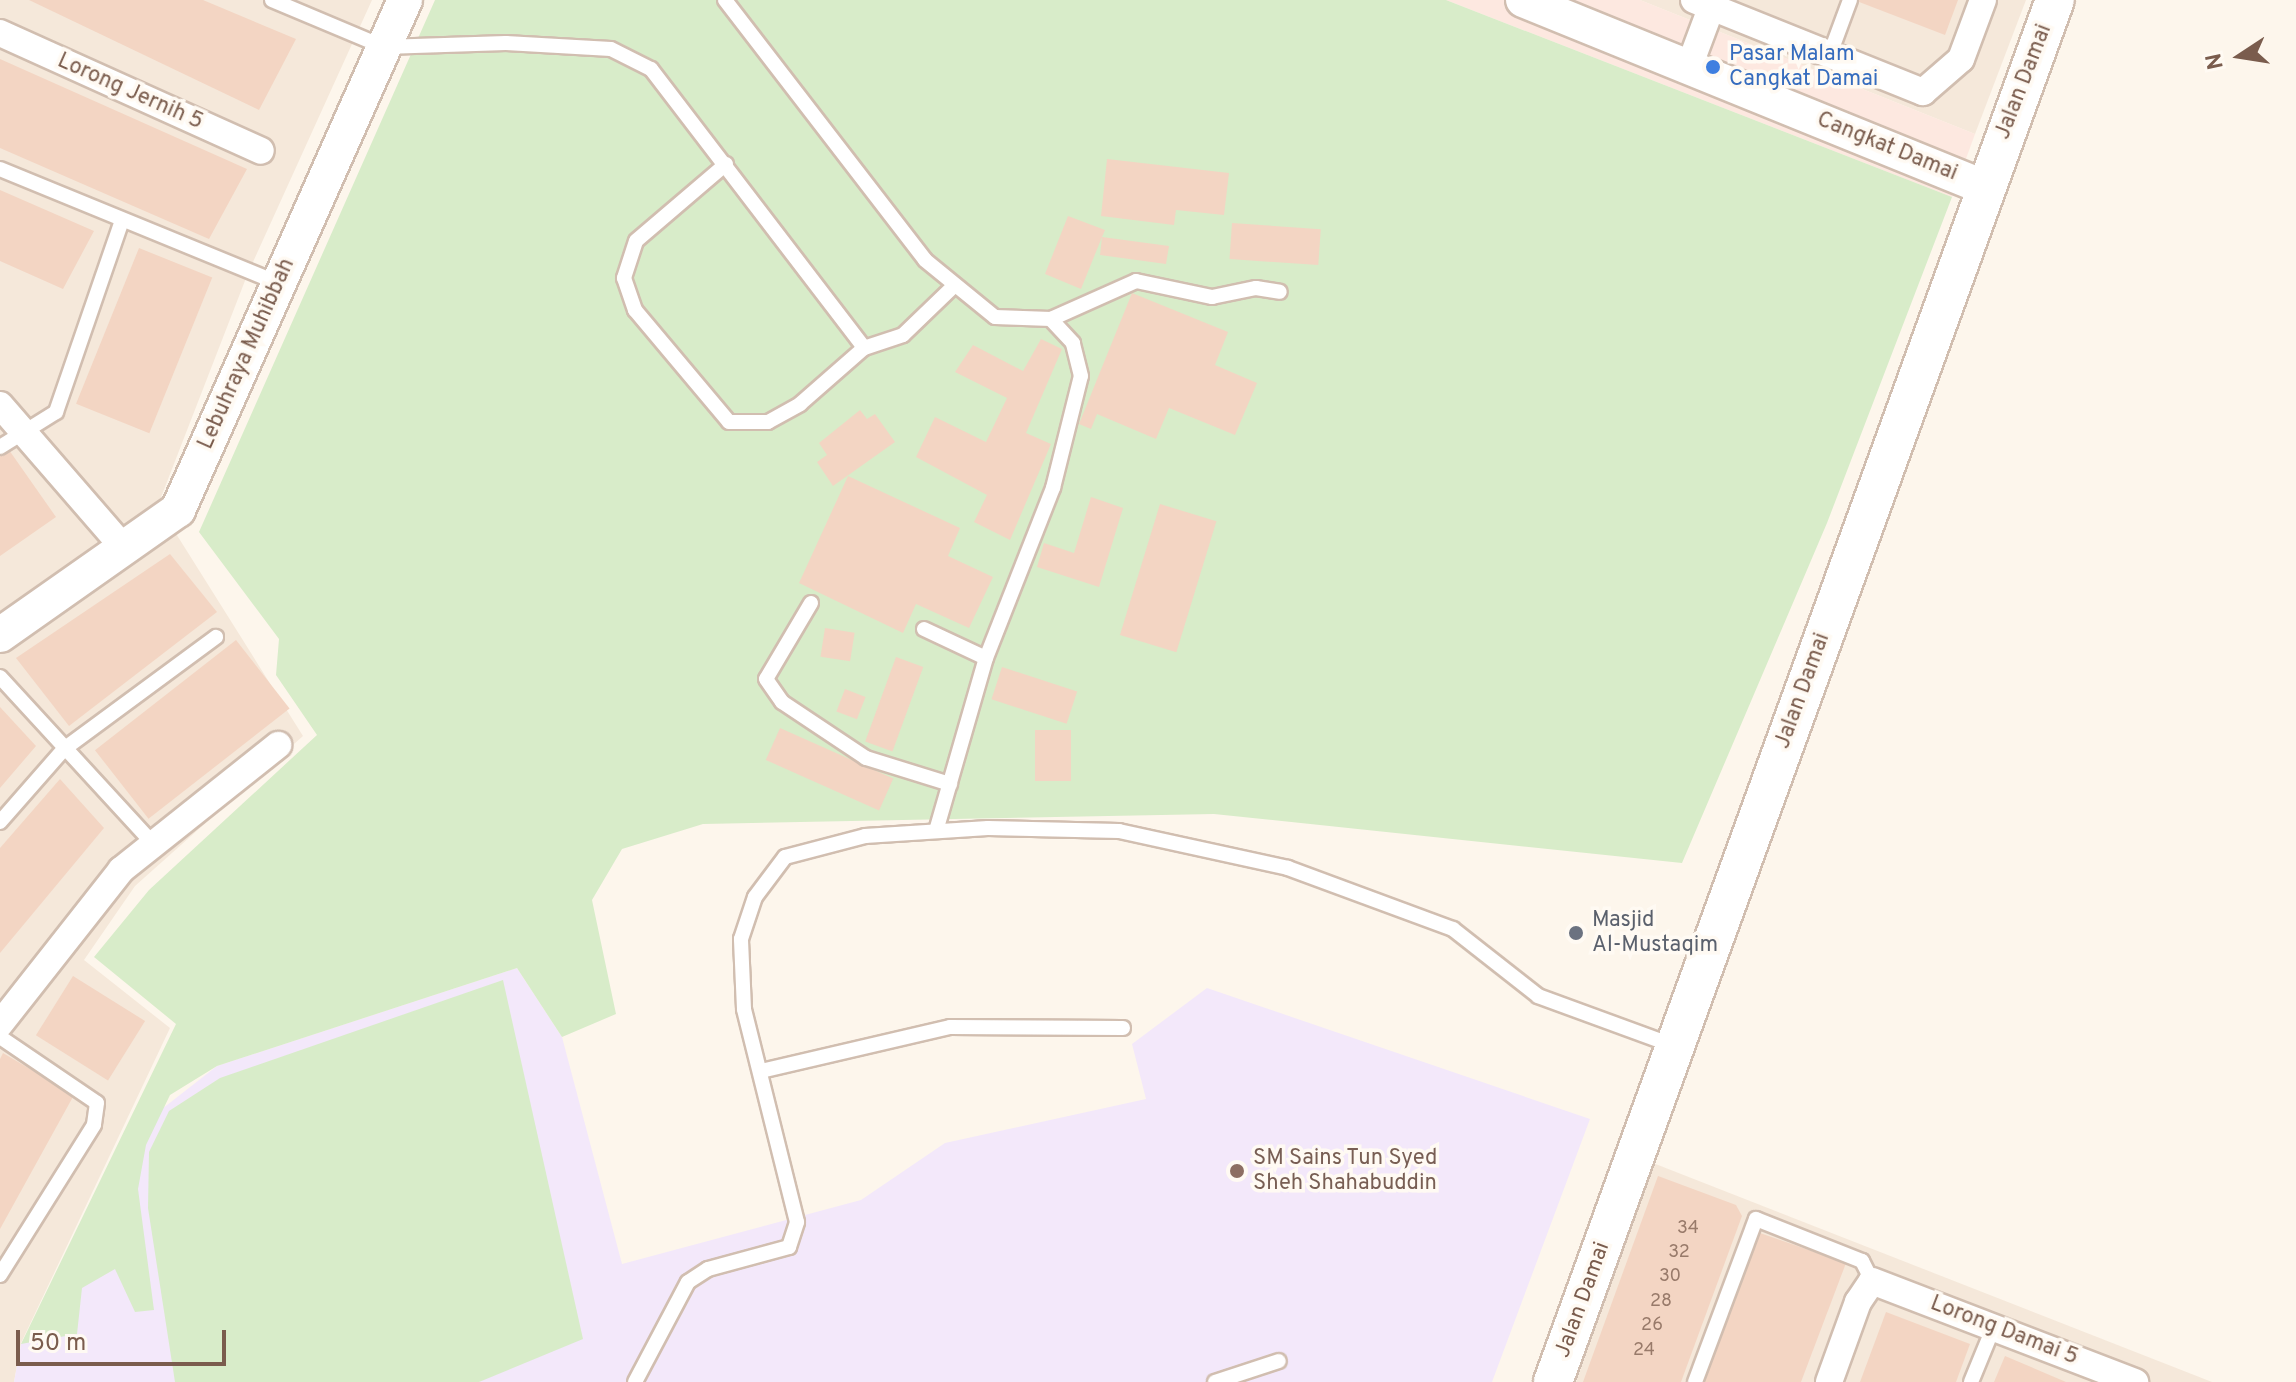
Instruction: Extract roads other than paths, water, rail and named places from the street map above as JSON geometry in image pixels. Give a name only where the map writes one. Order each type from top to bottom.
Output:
[{"type":"main road","name":"Jalan Damai","points":[[1553,1382],[1984,187],[2055,0]]},
{"type":"street","name":"Lebuhraya Muhibbah","points":[[0,635],[178,510],[405,0]]},
{"type":"street","name":"Cangkat Damai","points":[[1523,0],[1984,187]]},
{"type":"street","points":[[1689,67],[1706,2],[1923,92],[1961,59],[1983,0]]},
{"type":"street","name":"Lorong Jernih 5","points":[[0,33],[261,151]]},
{"type":"street","points":[[0,405],[124,548]]},
{"type":"street","points":[[0,1024],[151,841],[278,745]]},
{"type":"street","points":[[1829,1382],[1858,1302],[1872,1281]]},
{"type":"street","name":"Lorong Damai 5","points":[[1872,1281],[2135,1382]]},
{"type":"lane","points":[[272,0],[384,47],[506,43],[611,49],[651,69],[864,348]]},
{"type":"lane","points":[[725,0],[925,260],[995,317],[1051,319],[1136,281],[1212,297],[1256,288],[1280,292]]},
{"type":"lane","points":[[1830,54],[1850,0]]},
{"type":"lane","points":[[726,164],[636,241],[624,278],[635,310],[729,422],[768,422],[800,404],[864,348],[903,335],[955,285]]},
{"type":"lane","points":[[0,169],[278,283]]},
{"type":"lane","points":[[0,447],[56,412],[122,220]]},
{"type":"lane","points":[[936,831],[986,658],[1053,488],[1081,376],[1073,343],[1051,319]]},
{"type":"lane","points":[[811,603],[766,679],[782,702],[866,758],[950,784]]},
{"type":"lane","points":[[924,629],[986,658]]},
{"type":"lane","points":[[0,822],[64,749],[216,637]]},
{"type":"lane","points":[[0,677],[151,841]]},
{"type":"lane","points":[[635,1382],[688,1282],[708,1269],[789,1247],[797,1222],[744,1009],[741,939],[755,897],[785,857],[865,836],[936,831],[1119,831],[1288,868],[1453,929],[1538,996],[1676,1046]]},
{"type":"lane","points":[[761,1071],[950,1027],[1123,1028]]},
{"type":"lane","points":[[0,1037],[97,1103],[94,1125],[0,1275]]},
{"type":"lane","points":[[1695,1382],[1756,1219],[1862,1261],[1872,1281]]},
{"type":"lane","points":[[1971,1382],[1994,1326]]},
{"type":"lane","points":[[1215,1382],[1279,1361]]},
{"type":"place","name":"Pasar Malam Cangkat Damai","points":[[1713,67]]},
{"type":"place","name":"Masjid Al-Mustaqim","points":[[1576,933]]},
{"type":"place","name":"SM Sains Tun Syed Sheh Shahabuddin","points":[[1237,1171]]}]
